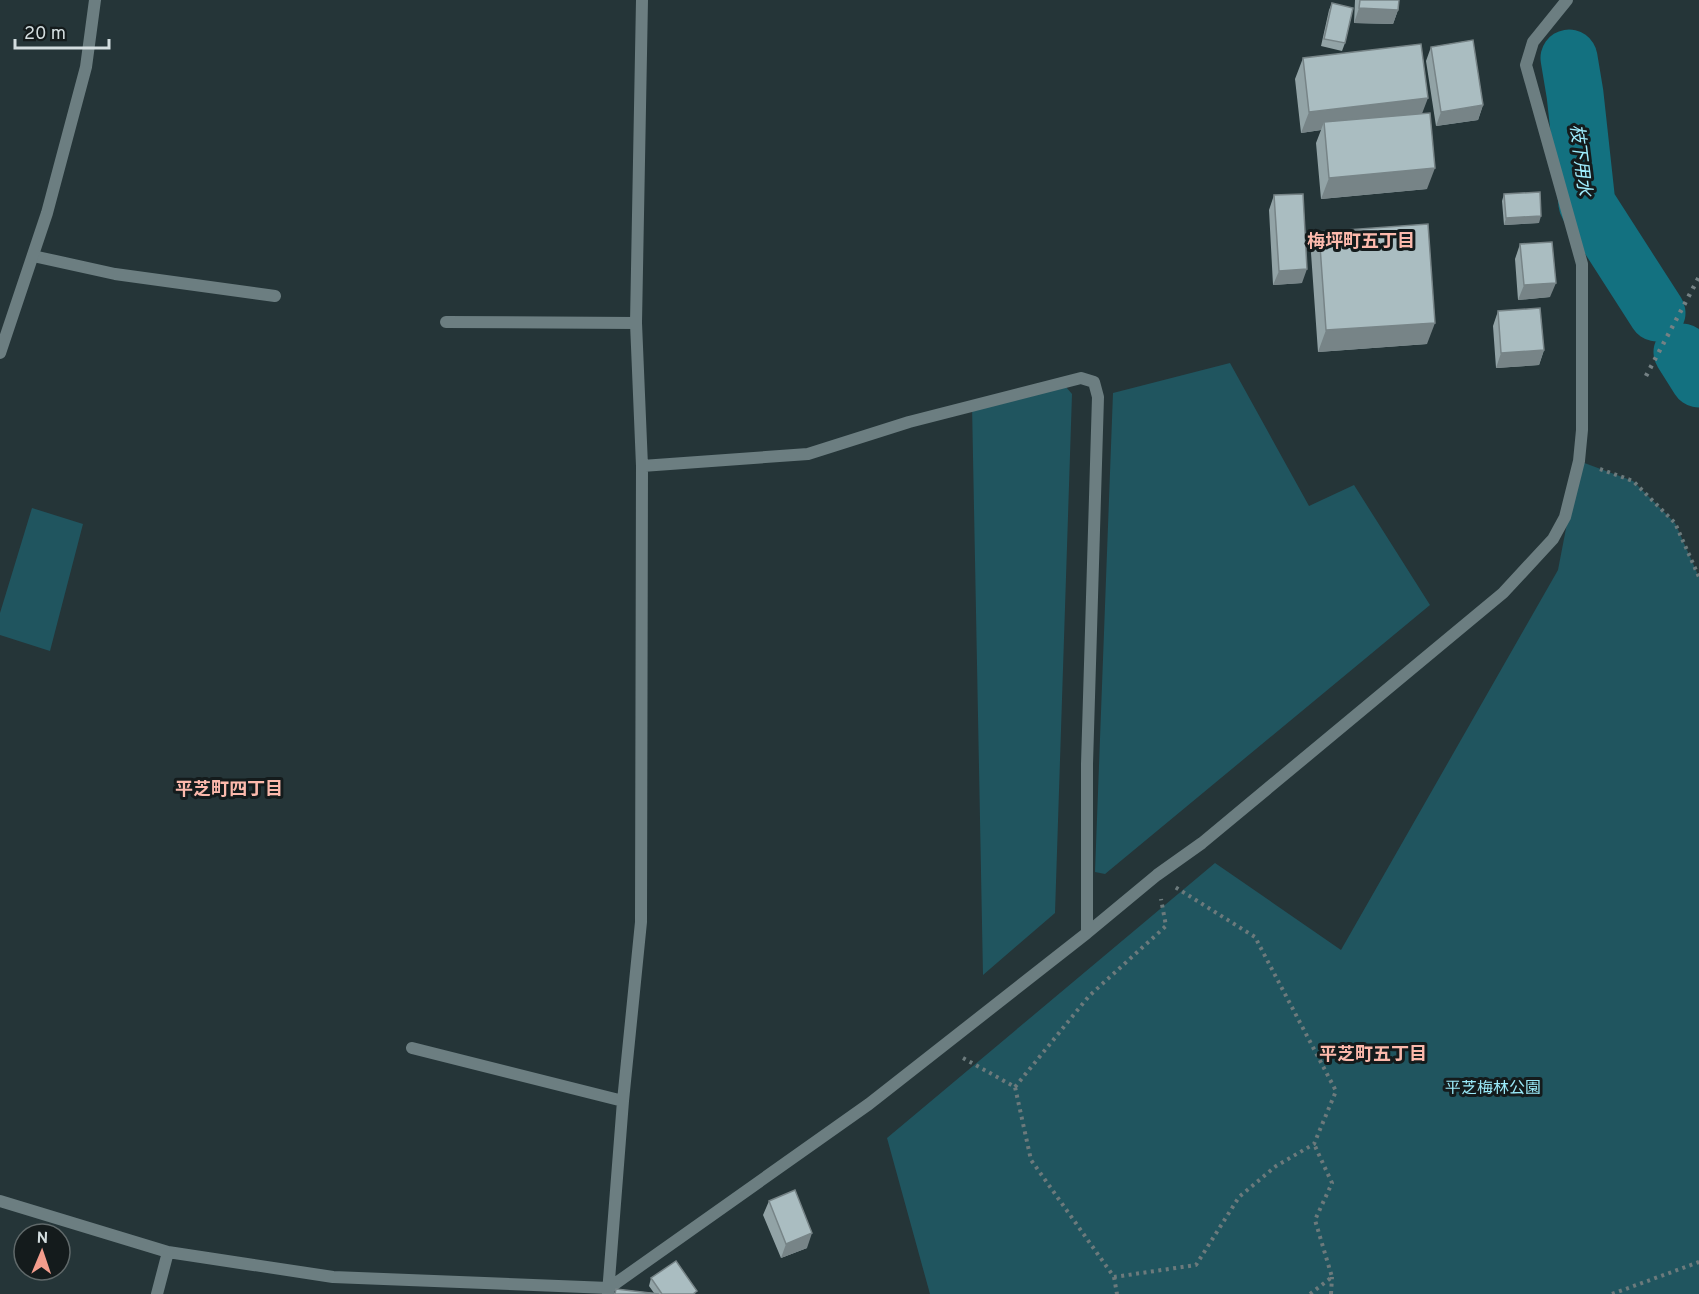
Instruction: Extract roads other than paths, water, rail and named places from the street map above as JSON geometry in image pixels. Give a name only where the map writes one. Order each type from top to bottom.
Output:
[{"type":"street","points":[[0,353],[47,213],[86,67],[95,0]]},
{"type":"street","points":[[608,1291],[623,1101],[641,922],[642,466],[636,322],[642,0]]},
{"type":"street","points":[[0,1201],[168,1252],[333,1277],[608,1291],[870,1104],[1157,875],[1202,843],[1503,593],[1553,539],[1565,517],[1579,461],[1582,430],[1582,264],[1526,65],[1533,42],[1567,0]]},
{"type":"street","points":[[33,256],[115,274],[275,296]]},
{"type":"street","points":[[446,322],[636,322]]},
{"type":"street","points":[[642,466],[808,454],[909,422],[1081,378],[1094,382],[1098,397],[1087,764],[1087,933]]},
{"type":"street","points":[[412,1048],[623,1101]]},
{"type":"street","points":[[158,1294],[168,1252]]},
{"type":"waterway","name":"枝下用水","points":[[1569,58],[1587,204],[1657,313]]},
{"type":"waterway","name":"枝下用水","points":[[1682,352],[1699,379]]},
{"type":"railway","points":[[1646,376],[1699,277]]},
{"type":"district","name":"梅坪町五丁目","points":[[1361,241]]},
{"type":"district","name":"平芝町四丁目","points":[[229,789]]},
{"type":"district","name":"平芝町五丁目","points":[[1373,1054]]},
{"type":"park label","name":"平芝梅林公園","points":[[1493,1087]]}]
